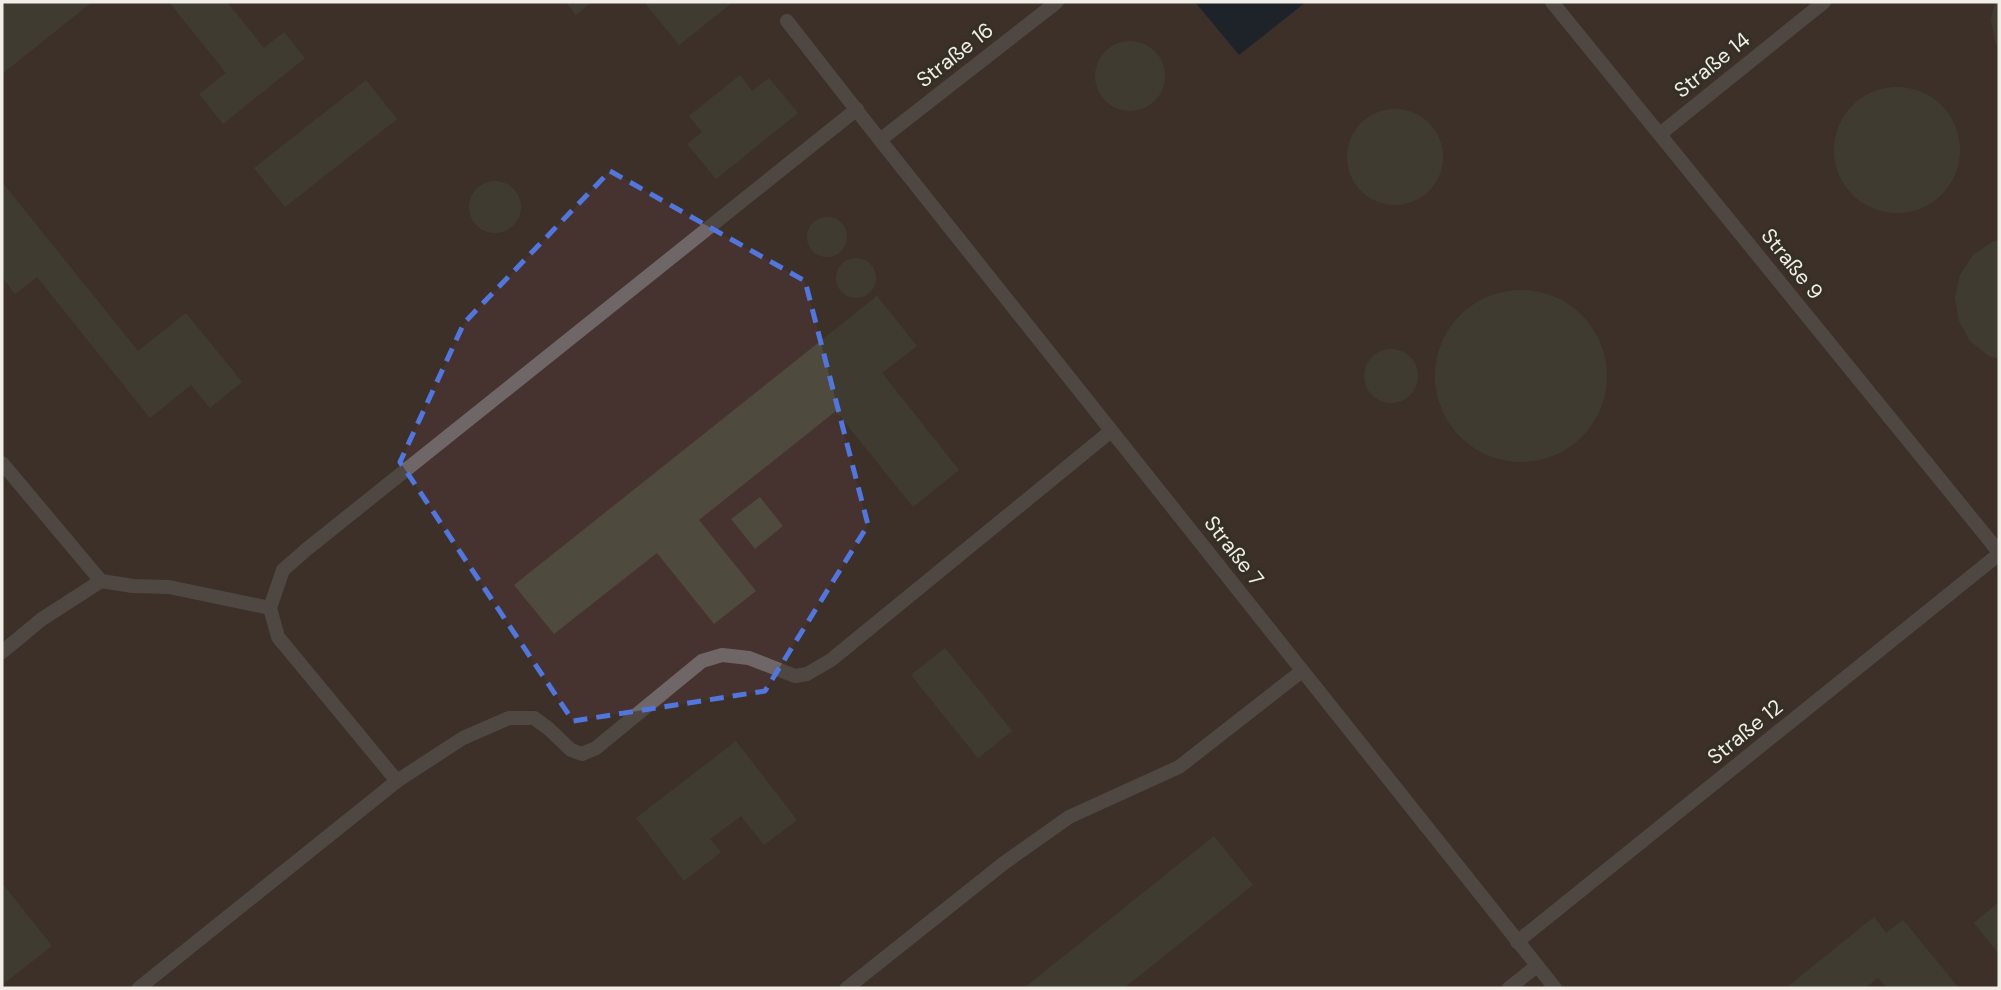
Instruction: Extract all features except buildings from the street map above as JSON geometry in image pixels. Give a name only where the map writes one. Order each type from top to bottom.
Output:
[{"type":"lane","name":"Straße 16","points":[[880,140],[1056,2]]},
{"type":"lane","name":"Straße 9","points":[[1552,2],[1999,553]]},
{"type":"lane","name":"Straße 14","points":[[1660,134],[1824,2]]},
{"type":"lane","name":"Straße 7","points":[[787,21],[1555,988]]},
{"type":"lane","points":[[397,781],[278,638],[270,608],[283,570],[856,109]]},
{"type":"lane","points":[[139,988],[397,781],[463,738],[509,718],[534,718],[571,750],[582,754],[596,748],[702,661],[722,655],[749,658],[795,676],[807,674],[831,660],[1111,431]]},
{"type":"lane","points":[[2,463],[101,581],[133,586],[169,587],[270,608]]},
{"type":"lane","name":"Straße 12","points":[[1517,942],[1999,553]]},
{"type":"lane","points":[[2,652],[42,619],[101,581]]},
{"type":"lane","points":[[847,988],[1004,863],[1069,817],[1179,767],[1302,671]]},
{"type":"lane","points":[[1509,988],[1536,966]]},
{"type":"highlighted area","points":[[610,171],[805,281],[868,525],[765,691],[573,721],[400,462],[464,323]]},
{"type":"shaded area","points":[[2,2],[1999,2],[1999,988],[2,988]]},
{"type":"water","points":[[1195,2],[1306,2],[1239,55]]}]
